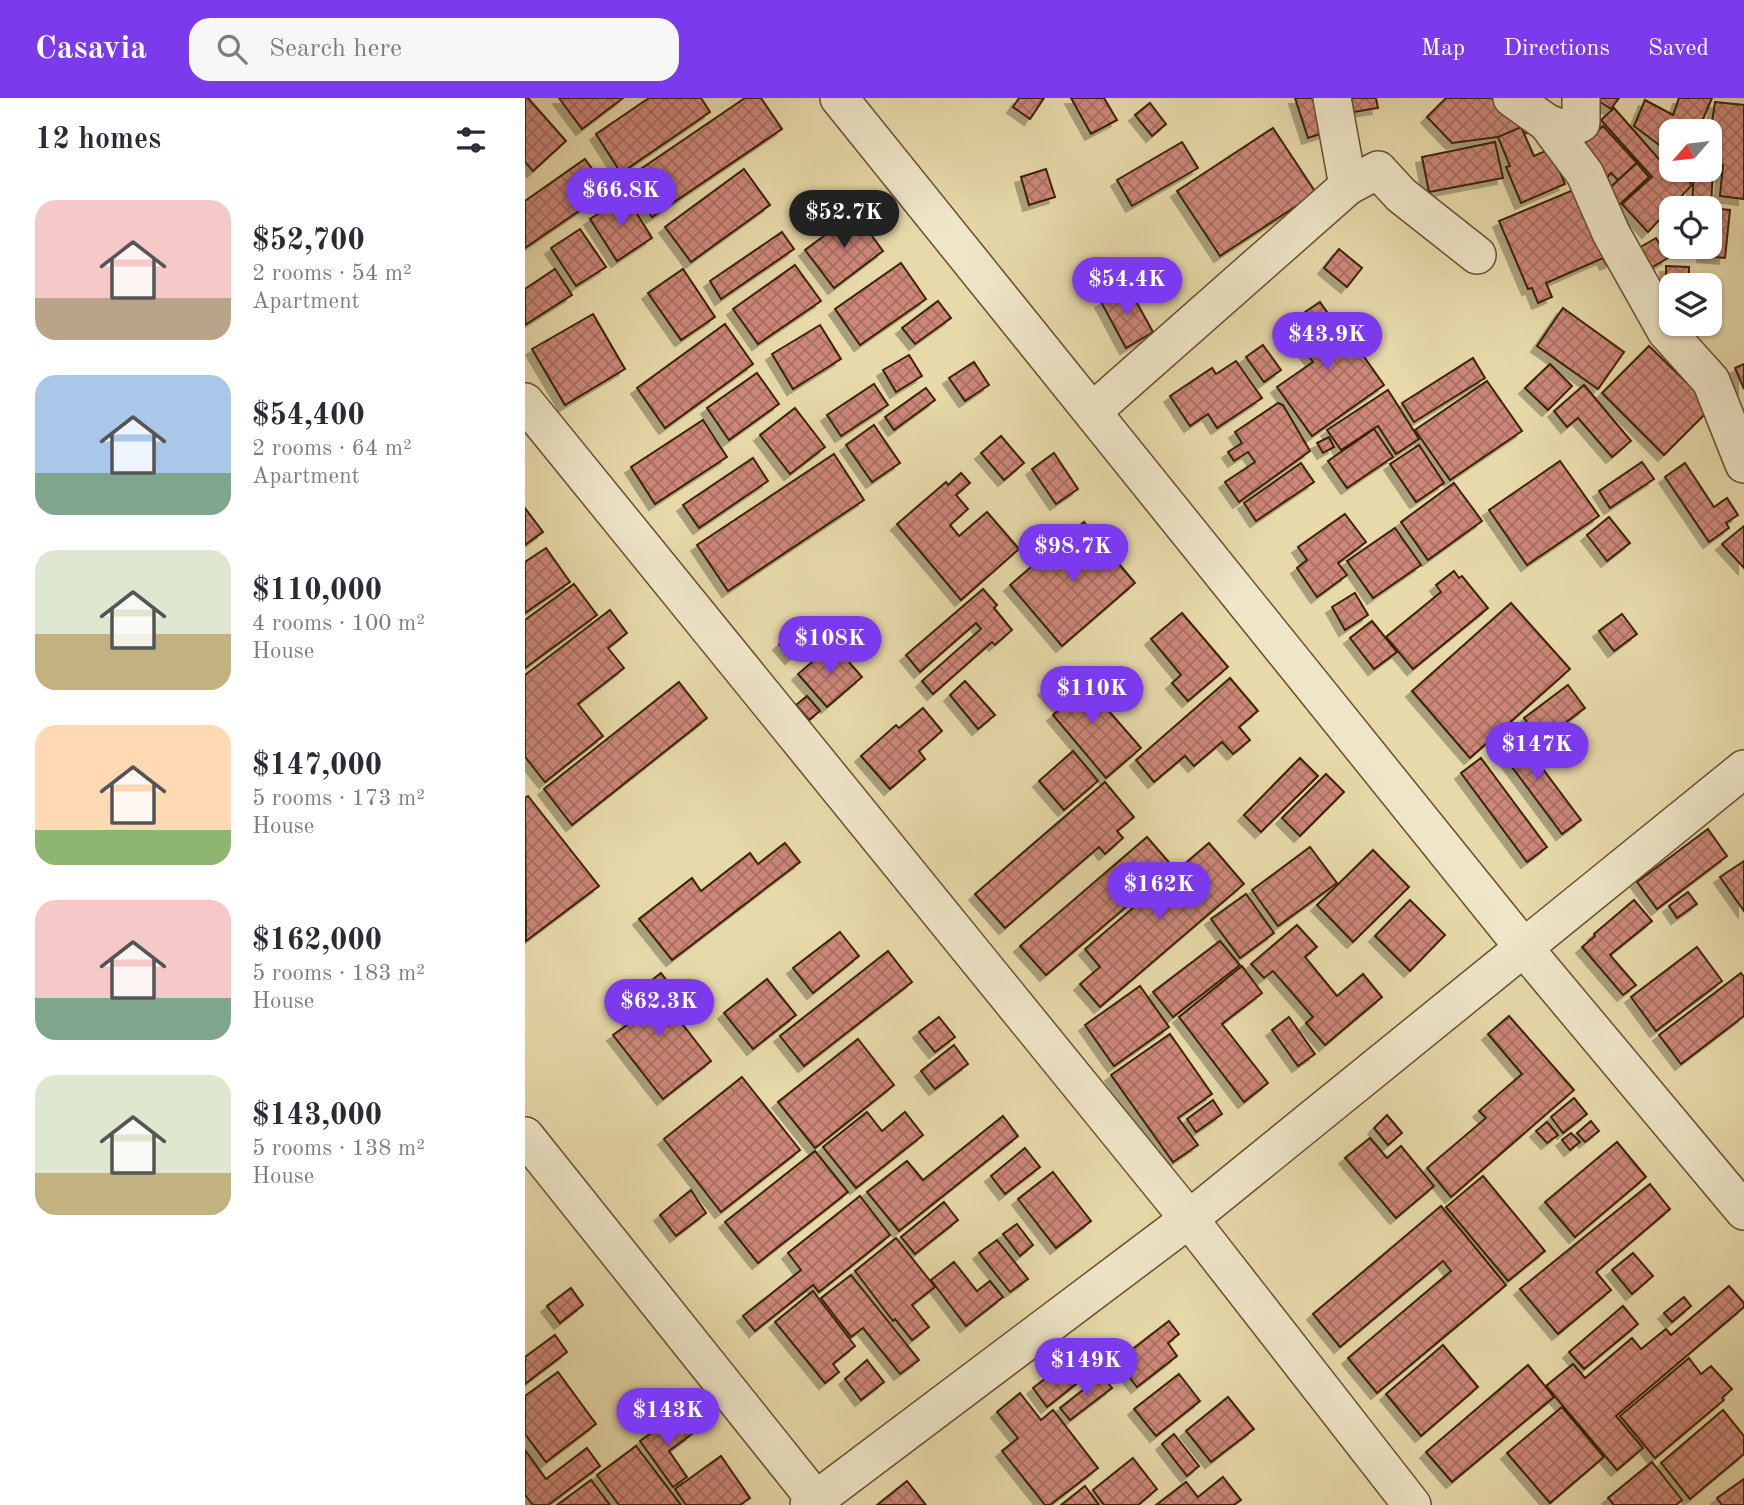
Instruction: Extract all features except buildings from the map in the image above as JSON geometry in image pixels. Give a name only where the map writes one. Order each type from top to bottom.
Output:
[{"type":"street","points":[[839,98],[1524,948],[1737,1188]]},
{"type":"street","points":[[1332,98],[1348,186]]},
{"type":"street","points":[[1512,98],[1547,123],[1565,130],[1581,122],[1581,98]]},
{"type":"street","points":[[1547,123],[1585,174],[1611,233],[1666,331],[1711,382],[1744,464]]},
{"type":"street","points":[[1093,411],[1348,186],[1378,170],[1401,195],[1476,255]]},
{"type":"street","points":[[525,402],[1189,1219],[1412,1505]]},
{"type":"street","points":[[525,1136],[815,1503],[1189,1219],[1744,769]]}]
